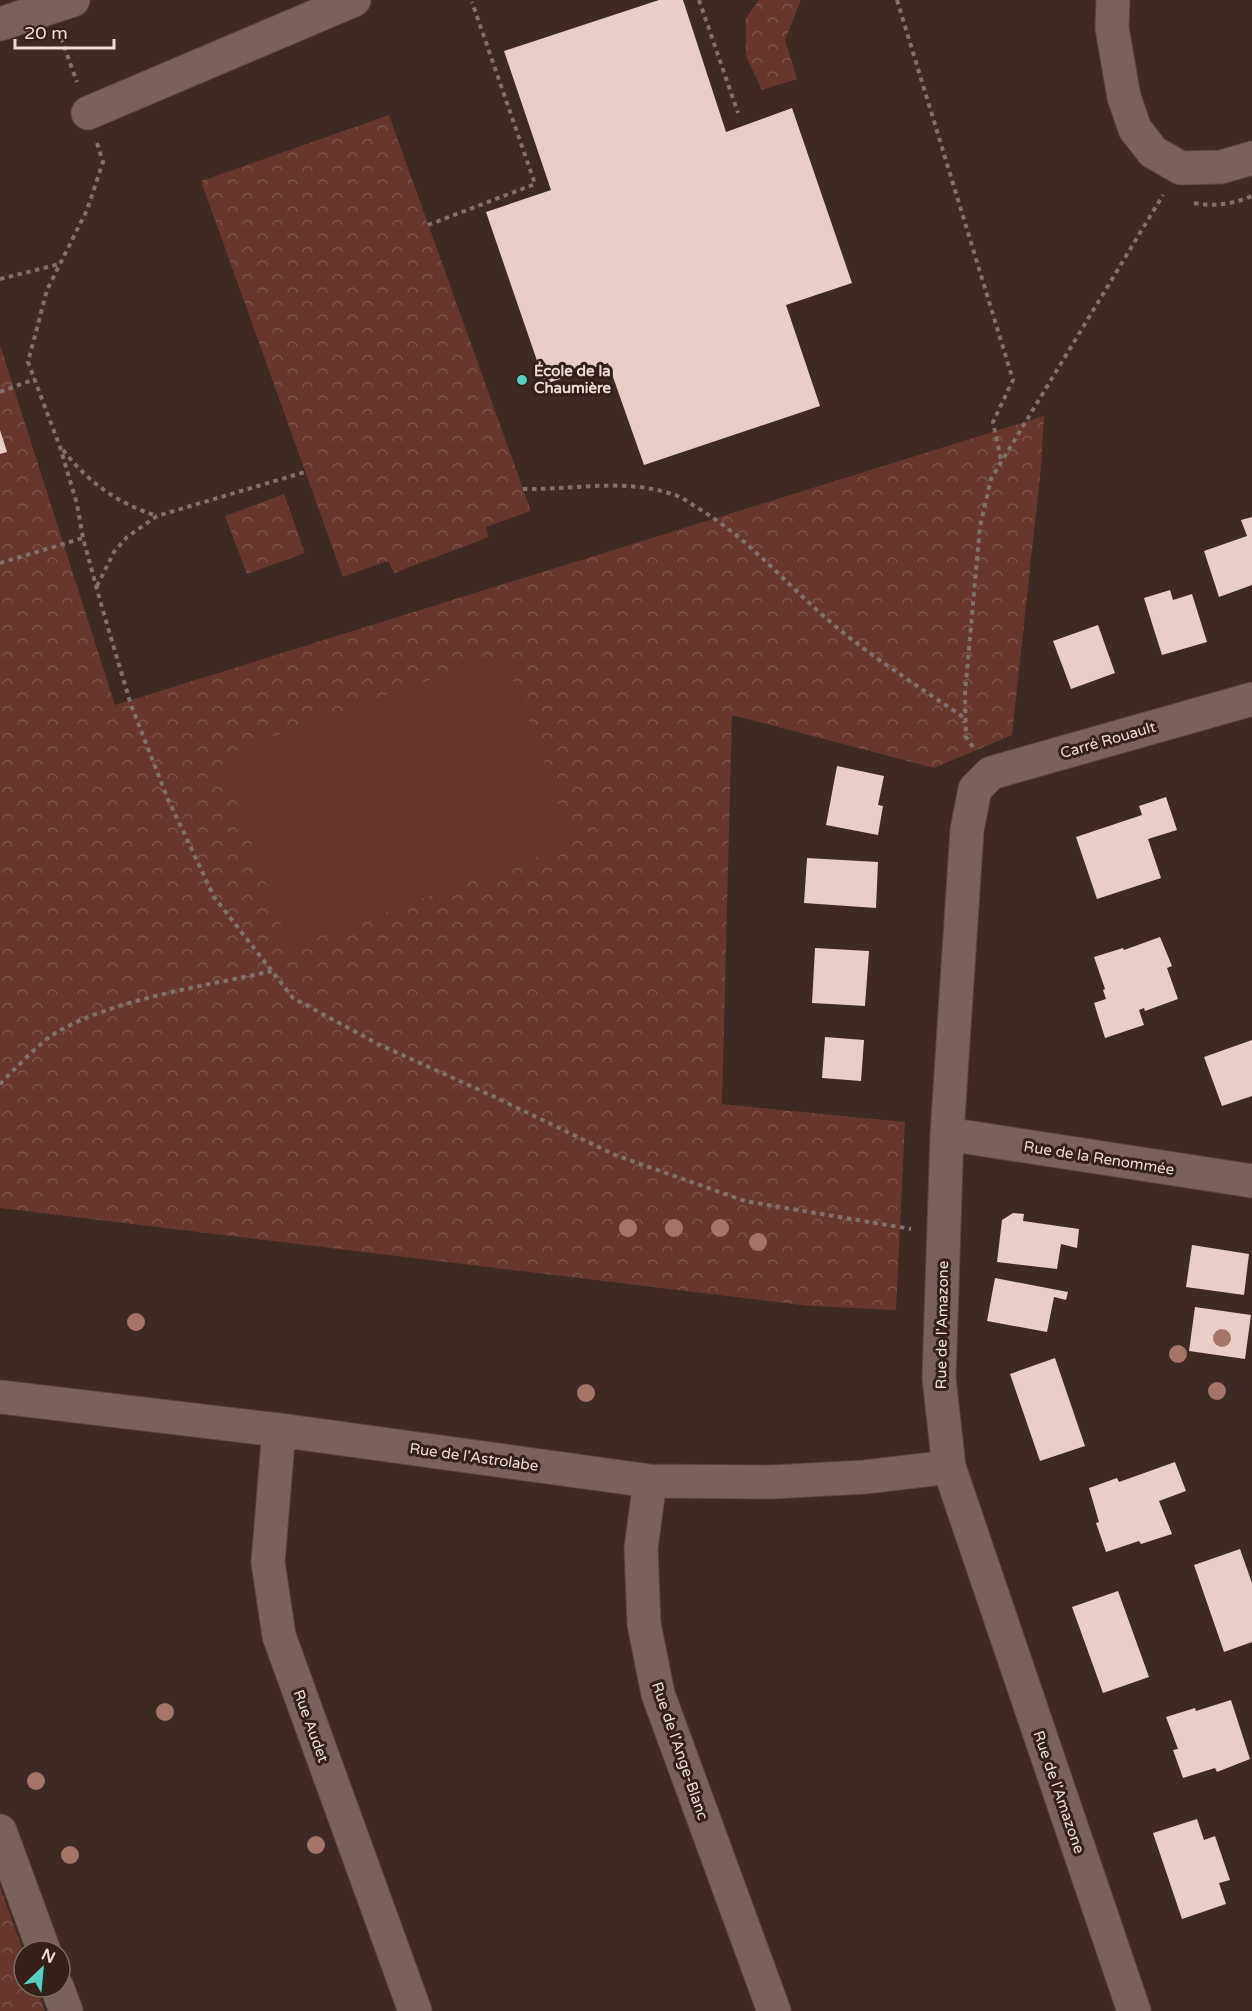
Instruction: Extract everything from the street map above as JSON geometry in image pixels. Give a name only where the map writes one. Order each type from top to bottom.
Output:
[{"type":"street","points":[[88,113],[354,0]]},
{"type":"street","points":[[1113,0],[1112,28],[1124,97],[1135,129],[1153,152],[1181,168],[1221,167],[1252,158]]},
{"type":"street","points":[[0,24],[61,4]]},
{"type":"street","name":"Carré Rouault","points":[[983,781],[1250,706]]},
{"type":"street","name":"Rue de l'Amazone","points":[[983,781],[967,830],[947,1134],[939,1378],[949,1467],[1134,2011]]},
{"type":"street","name":"Rue de la Renommée","points":[[947,1134],[1252,1181]]},
{"type":"street","name":"Rue de l'Astrolabe","points":[[0,1397],[279,1430],[650,1481],[772,1482],[865,1477],[949,1467]]},
{"type":"street","name":"Rue Audet","points":[[279,1430],[268,1562],[279,1636],[415,2011]]},
{"type":"street","name":"Rue de l'Ange-Blanc","points":[[650,1481],[641,1548],[644,1624],[658,1694],[774,2011]]},
{"type":"street","points":[[0,1831],[40,1939]]},
{"type":"path","points":[[699,0],[738,113]]},
{"type":"path","points":[[897,0],[1013,380],[993,423],[1001,460]]},
{"type":"path","points":[[428,225],[535,184],[472,2]]},
{"type":"path","points":[[61,4],[88,113],[103,162],[87,210],[47,290],[28,362],[60,447],[77,504],[83,538],[131,705],[167,797],[214,897],[293,998],[378,1044],[615,1155],[745,1201],[944,1234]]},
{"type":"path","points":[[966,737],[965,693],[980,526],[991,479],[1165,193]]},
{"type":"path","points":[[1186,202],[1207,206],[1233,204],[1252,196]]},
{"type":"path","points":[[0,279],[60,264]]},
{"type":"path","points":[[0,392],[34,379]]},
{"type":"path","points":[[60,447],[75,466],[110,496],[134,509],[157,516]]},
{"type":"path","points":[[97,586],[114,552],[127,537],[157,516],[305,472]]},
{"type":"path","points":[[523,489],[599,485],[639,487],[673,494],[706,513],[753,549],[826,618],[862,647],[963,717],[966,737],[983,781]]},
{"type":"path","points":[[0,562],[83,538]]},
{"type":"path","points":[[0,1084],[53,1034],[94,1015],[136,1002],[272,971]]},
{"type":"green space","points":[[759,0],[801,0],[785,40],[797,79],[762,90],[746,56],[746,18]]},
{"type":"green space","points":[[389,115],[531,511],[486,527],[489,537],[394,573],[388,561],[343,577],[201,181]]},
{"type":"green space","points":[[0,345],[115,705],[1044,416],[1041,468],[1012,735],[934,768],[732,715],[722,1104],[905,1122],[896,1310],[810,1306],[0,1208]]},
{"type":"green space","points":[[284,494],[305,553],[247,574],[225,516]]},
{"type":"green space","points":[[504,653],[573,844],[289,947],[220,756]]},
{"type":"green space","points":[[0,1887],[19,1939],[12,1939],[12,1999],[40,1999],[45,2011],[0,2011]]},
{"type":"building","points":[[659,0],[683,0],[726,132],[792,108],[852,283],[786,305],[820,406],[644,465],[608,363],[545,384],[486,212],[551,190],[504,51]]},
{"type":"building","points":[[0,430],[7,452],[0,454]]},
{"type":"building","points":[[1252,517],[1252,585],[1219,597],[1204,551],[1247,536],[1241,520]]},
{"type":"building","points":[[1170,590],[1173,600],[1192,594],[1207,642],[1162,655],[1144,598]]},
{"type":"building","points":[[1098,625],[1115,673],[1071,689],[1053,641]]},
{"type":"building","points":[[837,766],[884,776],[878,805],[883,806],[878,835],[826,825]]},
{"type":"building","points":[[1166,797],[1177,830],[1148,839],[1161,878],[1097,899],[1076,837],[1142,815],[1139,806]]},
{"type":"building","points":[[807,858],[878,862],[876,908],[804,903]]},
{"type":"building","points":[[1160,937],[1172,966],[1167,968],[1178,999],[1145,1011],[1144,1008],[1139,1010],[1144,1025],[1105,1038],[1094,1003],[1106,999],[1103,990],[1105,989],[1094,957],[1123,948],[1124,950]]},
{"type":"building","points":[[815,948],[869,951],[865,1006],[812,1003]]},
{"type":"building","points":[[825,1037],[864,1040],[861,1081],[822,1078]]},
{"type":"building","points":[[1252,1040],[1252,1096],[1222,1106],[1204,1057]]},
{"type":"building","points":[[1013,1213],[1024,1214],[1023,1221],[1079,1229],[1077,1248],[1061,1244],[1057,1269],[997,1262],[1002,1220]]},
{"type":"building","points":[[1192,1245],[1249,1254],[1244,1295],[1186,1287]]},
{"type":"building","points":[[995,1278],[1068,1292],[1066,1300],[1054,1297],[1047,1332],[987,1321]]},
{"type":"building","points":[[1195,1307],[1251,1315],[1245,1359],[1189,1351]]},
{"type":"building","points":[[1055,1358],[1085,1446],[1040,1461],[1010,1374]]},
{"type":"building","points":[[1175,1462],[1186,1491],[1159,1501],[1172,1534],[1141,1544],[1139,1541],[1106,1552],[1096,1523],[1099,1522],[1089,1488],[1117,1478],[1119,1482]]},
{"type":"building","points":[[1240,1549],[1252,1583],[1252,1642],[1224,1652],[1194,1565]]},
{"type":"building","points":[[1118,1591],[1149,1677],[1103,1693],[1072,1607]]},
{"type":"building","points":[[1231,1700],[1250,1759],[1217,1772],[1215,1768],[1183,1778],[1173,1750],[1178,1749],[1166,1717]]},
{"type":"building","points":[[1197,1819],[1204,1840],[1215,1836],[1230,1880],[1219,1883],[1226,1904],[1182,1919],[1153,1833]]},
{"type":"place","name":"École de la Chaumière","points":[[522,380]]}]
